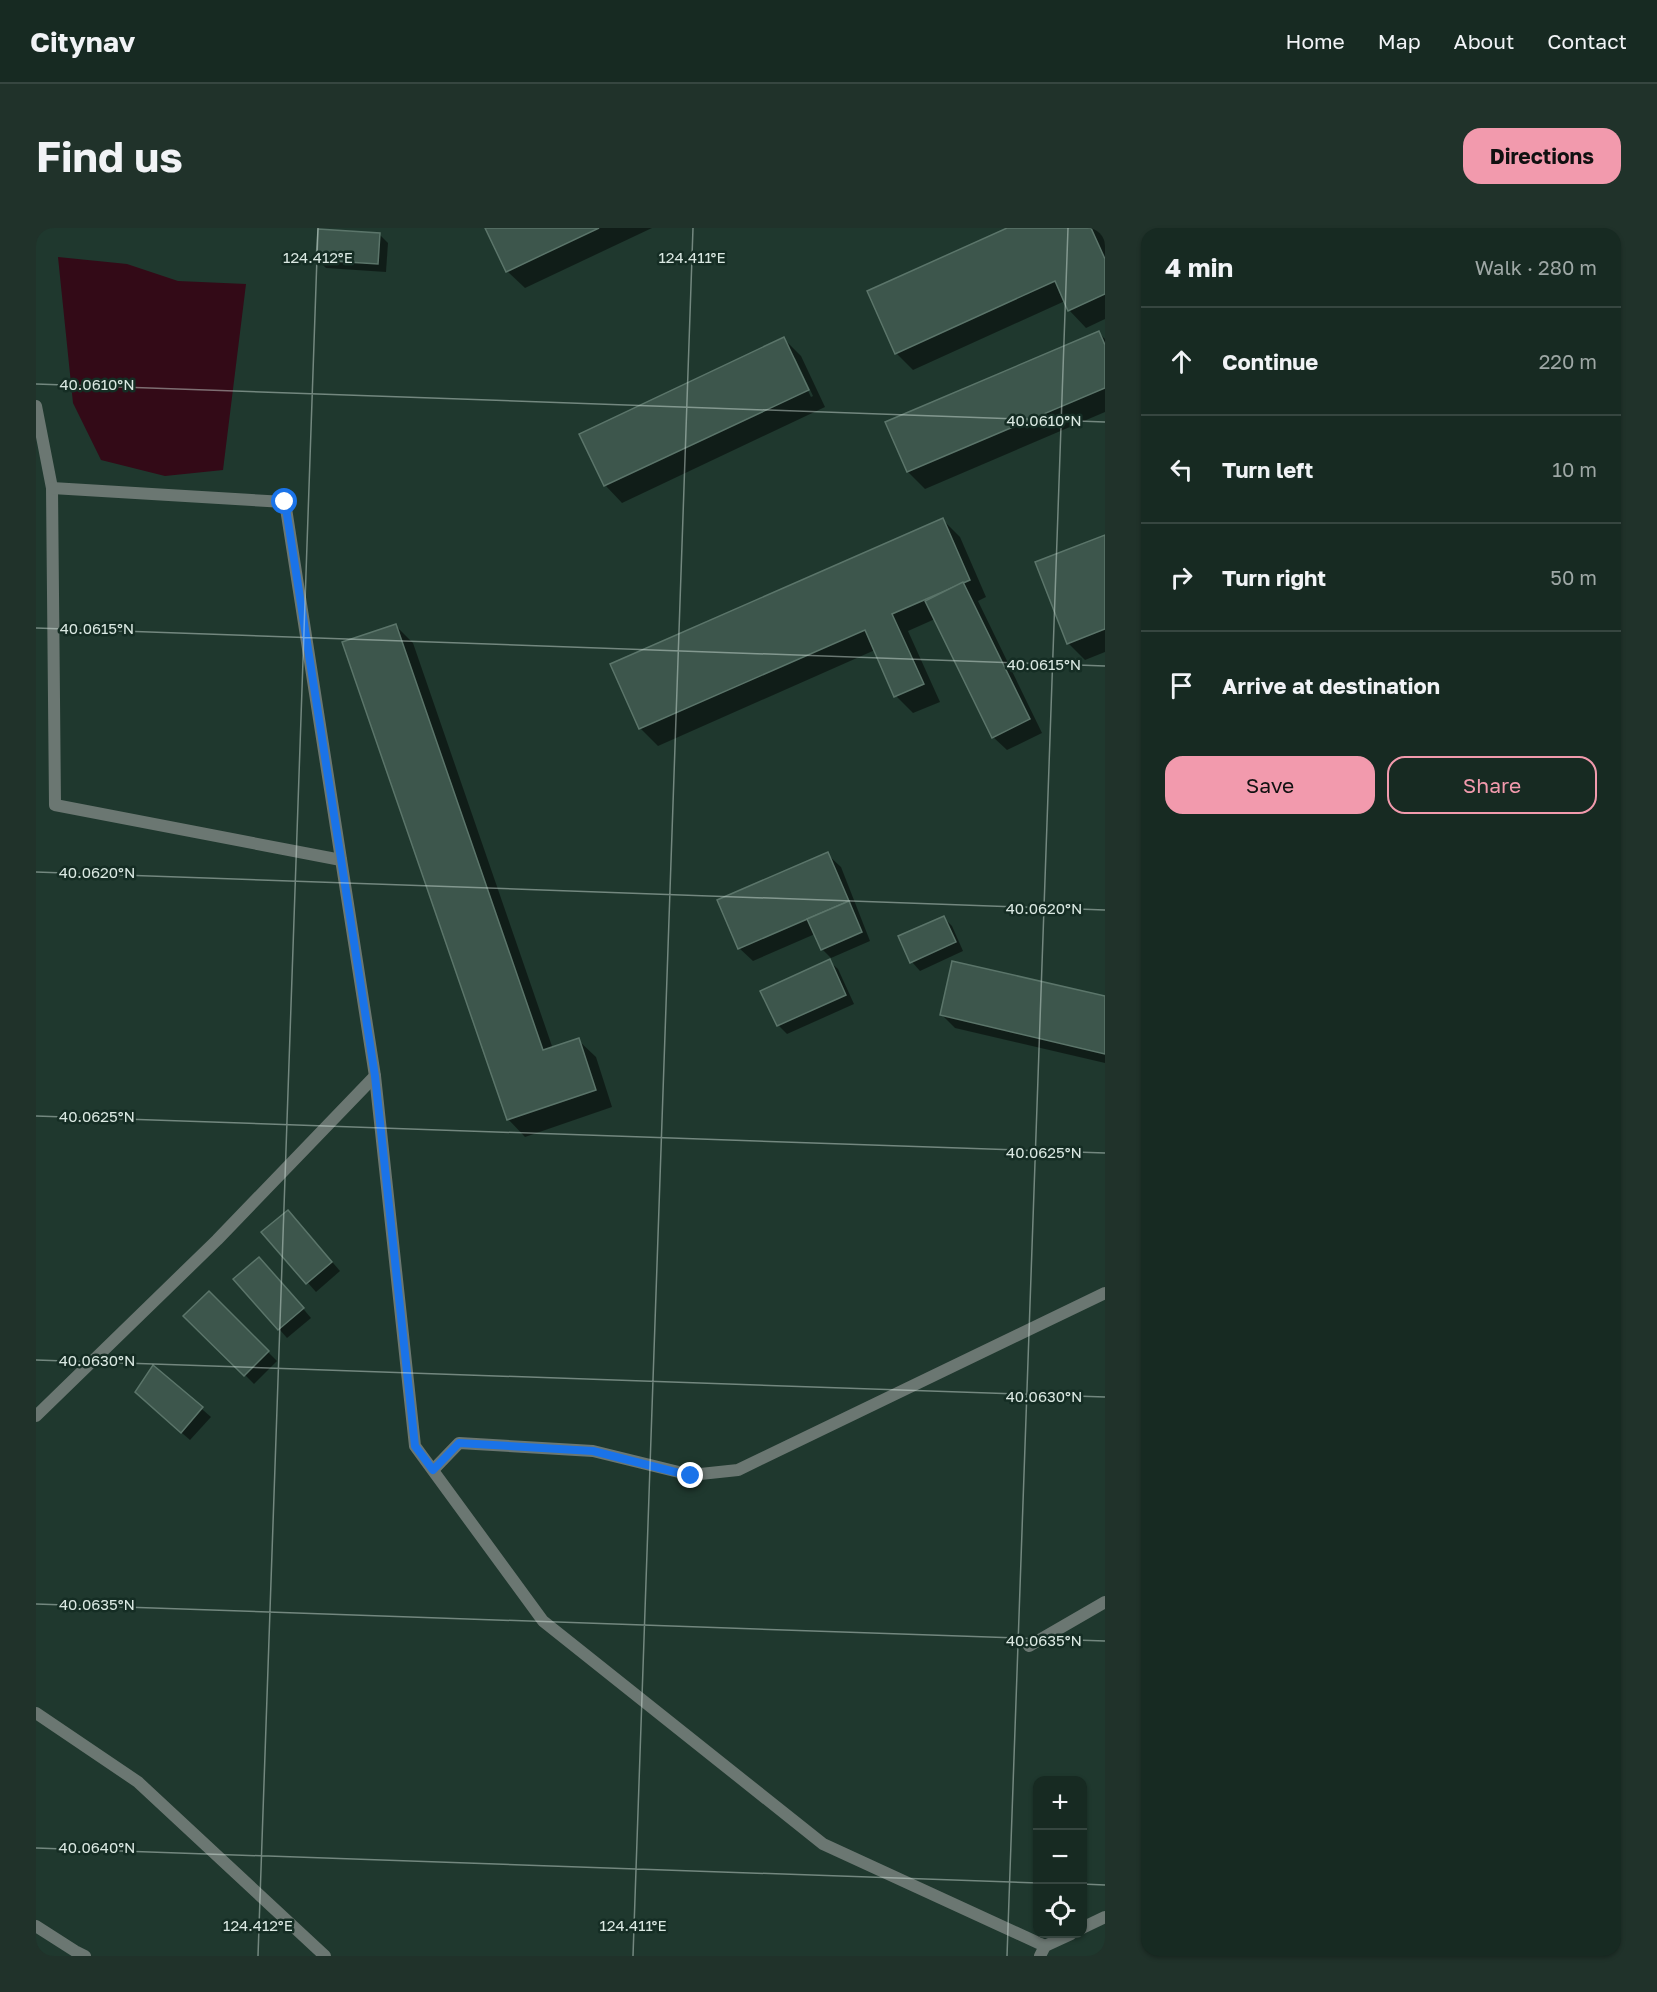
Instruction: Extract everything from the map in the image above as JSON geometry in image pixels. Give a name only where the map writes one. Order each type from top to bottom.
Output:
[{"type":"street","points":[[36,406],[52,488],[55,805],[341,860]]},
{"type":"street","points":[[52,488],[285,502],[375,1076],[415,1446],[543,1621],[823,1845],[1042,1951],[1064,1938]]},
{"type":"street","points":[[36,1416],[217,1240],[375,1076]]},
{"type":"street","points":[[433,1470],[459,1443],[593,1451],[691,1476],[738,1470],[1105,1293]]},
{"type":"street","points":[[1029,1646],[1105,1602]]},
{"type":"street","points":[[36,1713],[138,1782],[325,1956]]},
{"type":"street","points":[[1087,1926],[1105,1917]]},
{"type":"street","points":[[36,1926],[75,1952],[86,1956]]},
{"type":"shaded area","points":[[58,257],[127,264],[178,281],[246,284],[223,470],[165,476],[101,460],[73,403]]},
{"type":"building","points":[[485,228],[599,228],[506,272]]},
{"type":"building","points":[[1007,228],[1091,228],[1105,259],[1105,294],[1068,311],[1055,281],[895,354],[867,291]]},
{"type":"building","points":[[318,229],[380,233],[378,264],[316,260]]},
{"type":"building","points":[[1099,331],[1105,345],[1105,388],[907,472],[885,422]]},
{"type":"building","points":[[784,337],[809,390],[604,486],[579,434]]},
{"type":"building","points":[[943,518],[970,580],[892,614],[924,684],[894,697],[865,630],[639,729],[610,664]]},
{"type":"building","points":[[1105,535],[1105,629],[1067,644],[1035,562]]},
{"type":"building","points":[[963,582],[1030,719],[992,738],[925,601]]},
{"type":"building","points":[[396,624],[543,1050],[579,1038],[596,1090],[507,1120],[342,642]]},
{"type":"building","points":[[828,852],[849,901],[738,949],[717,900]]},
{"type":"building","points":[[849,901],[862,932],[821,950],[807,919]]},
{"type":"building","points":[[944,916],[956,942],[910,963],[898,936]]},
{"type":"building","points":[[830,959],[846,995],[777,1026],[760,991]]},
{"type":"building","points":[[952,961],[1105,996],[1105,1054],[940,1015]]},
{"type":"building","points":[[288,1210],[332,1262],[306,1284],[261,1232]]},
{"type":"building","points":[[259,1257],[304,1308],[278,1330],[233,1279]]},
{"type":"building","points":[[209,1291],[269,1351],[244,1376],[183,1316]]},
{"type":"building","points":[[153,1365],[203,1407],[181,1433],[135,1392]]},
{"type":"route","points":[[285,502],[375,1076],[415,1446],[433,1470],[459,1443],[593,1451],[691,1476]]}]
